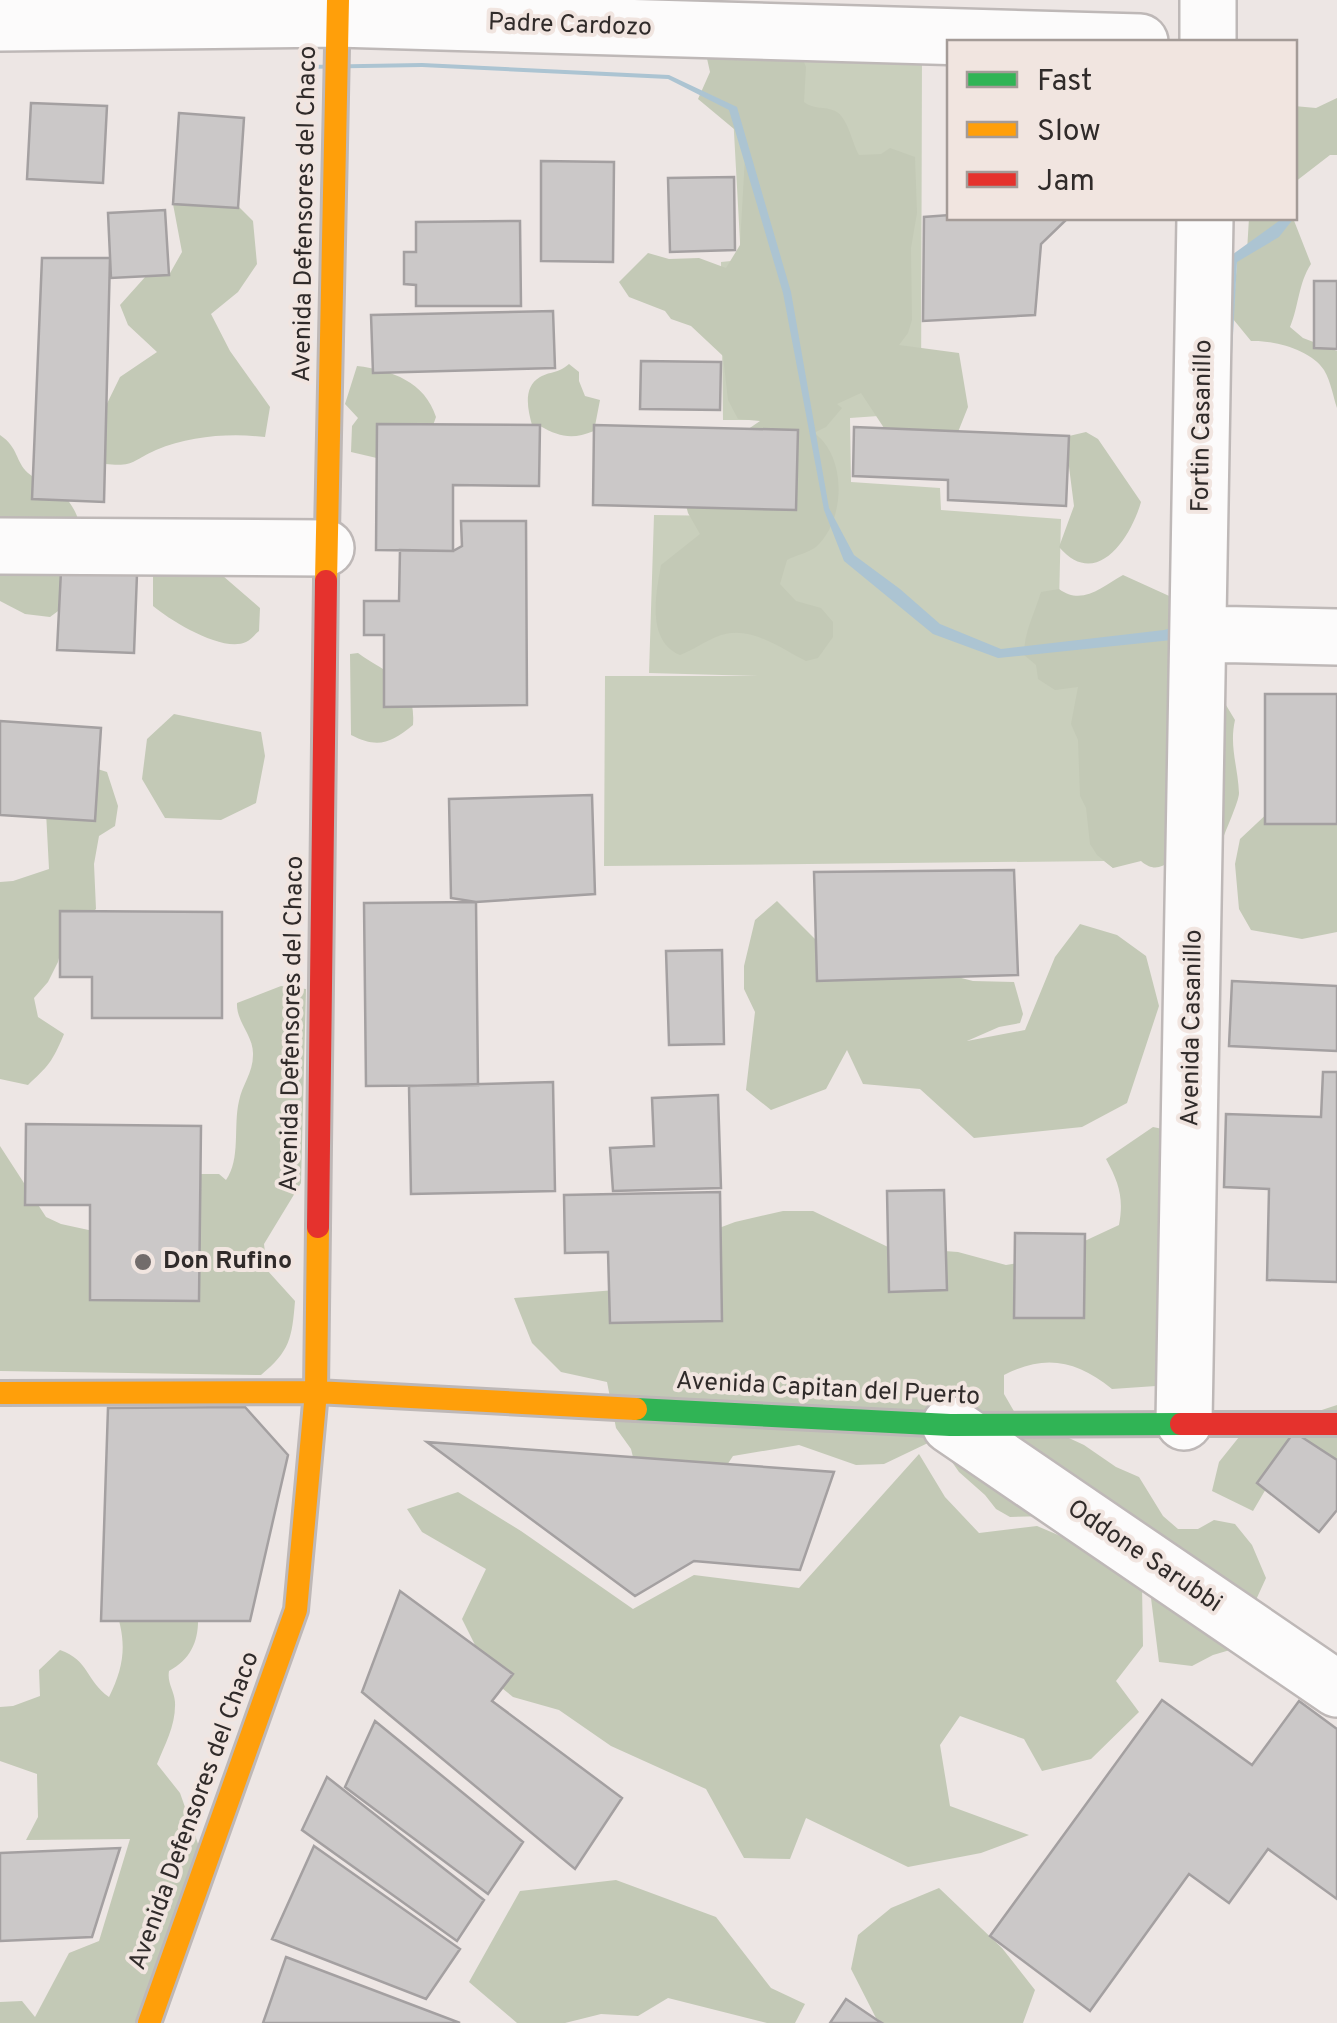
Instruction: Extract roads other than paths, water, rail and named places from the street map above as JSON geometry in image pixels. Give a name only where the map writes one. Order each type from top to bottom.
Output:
[{"type":"street","points":[[1208,0],[1208,40]]},
{"type":"street","name":"Padre Cardozo","points":[[0,22],[338,10],[1090,40]]},
{"type":"street","name":"Avenida Defensores del Chaco","points":[[148,2023],[296,1610],[316,1392],[326,548],[338,10]]},
{"type":"street","name":"Fortin Casanillo","points":[[1200,634],[1206,220]]},
{"type":"street","points":[[0,546],[326,548]]},
{"type":"street","points":[[1200,634],[1337,637]]},
{"type":"street","name":"Avenida Casanillo","points":[[1184,1422],[1200,634]]},
{"type":"street","name":"Avenida Capitan del Puerto","points":[[0,1393],[316,1392],[950,1425],[1337,1424]]},
{"type":"street","name":"Oddone Sarubbi","points":[[950,1425],[1337,1689]]},
{"type":"water","points":[[303,0],[309,0],[307,65],[422,63],[669,75],[737,107],[791,292],[829,508],[854,555],[940,624],[1001,649],[1164,630],[1185,624],[1229,257],[1280,220],[1292,220],[1279,237],[1237,262],[1229,409],[1191,638],[998,658],[933,634],[844,561],[824,510],[783,293],[729,110],[668,79],[422,67],[302,69]]},
{"type":"place","name":"Don Rufino","points":[[143,1262]]}]
